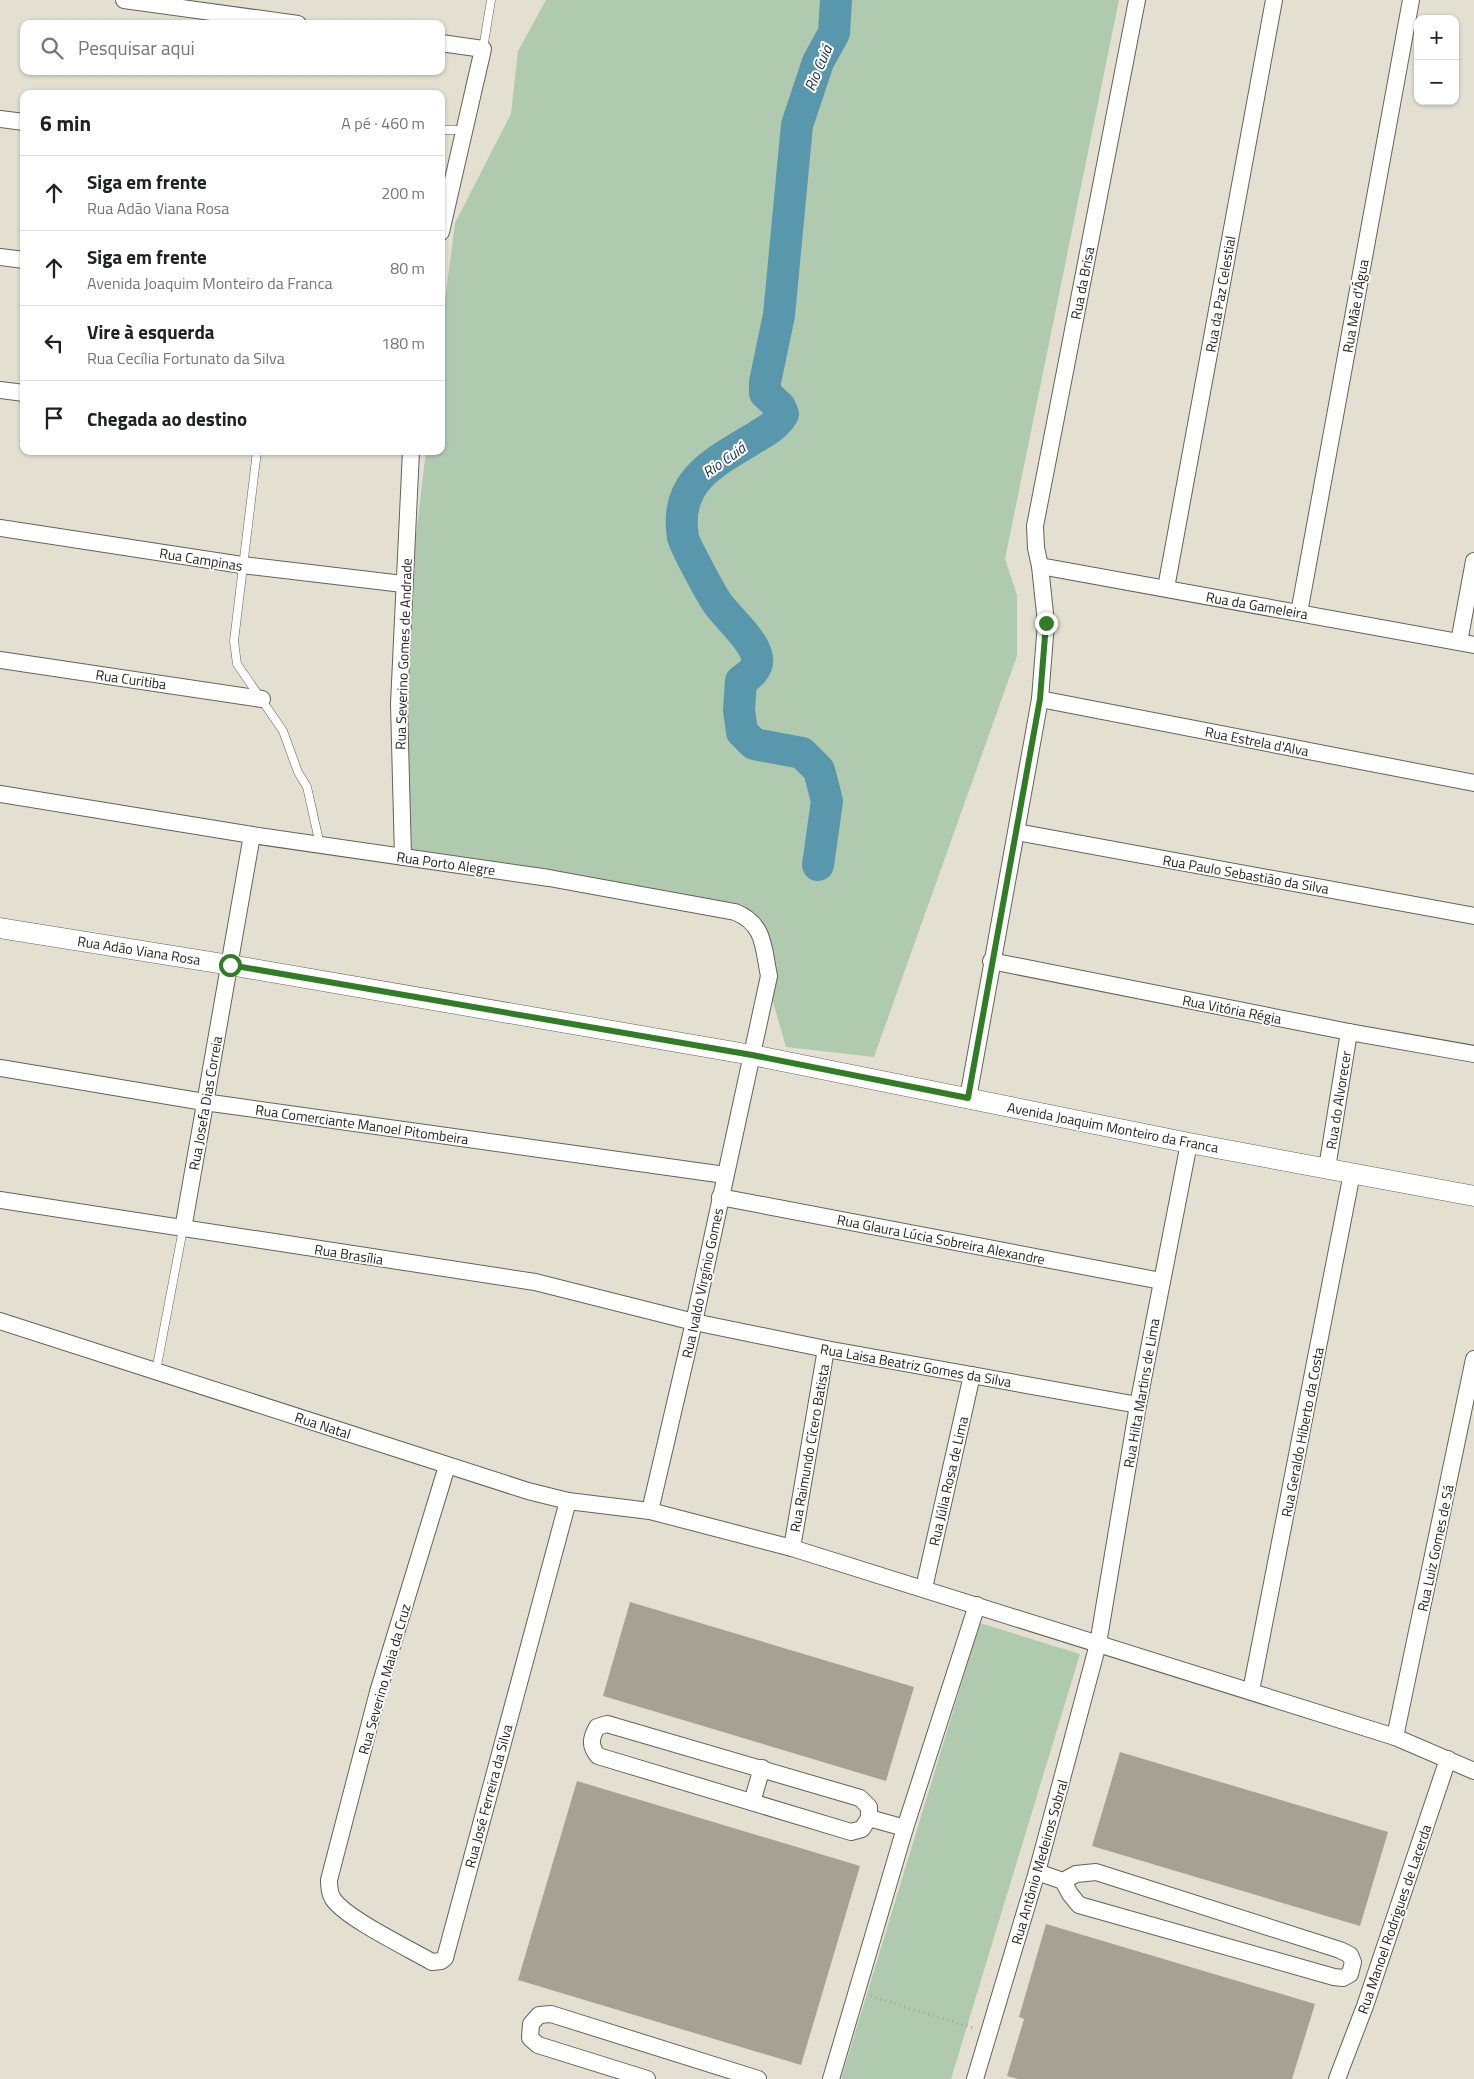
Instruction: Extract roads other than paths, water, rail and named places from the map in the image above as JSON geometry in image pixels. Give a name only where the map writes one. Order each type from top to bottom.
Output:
[{"type":"street","points":[[124,0],[269,20]]},
{"type":"street","name":"Rua da Brisa","points":[[968,1098],[991,961],[1017,832],[1040,699],[1046,623],[1035,526],[1137,0]]},
{"type":"street","name":"Rua da Paz Celestial","points":[[1166,588],[1274,0]]},
{"type":"street","name":"Rua Mãe d'Água","points":[[1299,613],[1411,0]]},
{"type":"street","points":[[445,44],[483,49],[445,215]]},
{"type":"street","points":[[0,119],[20,122]]},
{"type":"street","points":[[0,256],[20,259]]},
{"type":"street","points":[[0,390],[20,392]]},
{"type":"street","name":"Rua Severino Gomes de Andrade","points":[[403,857],[399,704],[411,455]]},
{"type":"street","name":"Rua Campinas","points":[[0,528],[242,565],[404,584]]},
{"type":"street","points":[[1466,643],[1474,561]]},
{"type":"street","name":"Rua da Gameleira","points":[[1040,566],[1466,643]]},
{"type":"street","name":"Rua Curitiba","points":[[0,660],[262,699]]},
{"type":"street","name":"Rua Estrela d'Alva","points":[[1040,699],[1474,783]]},
{"type":"street","name":"Rua Porto Alegre","points":[[0,794],[252,835],[549,878],[735,912],[747,916],[757,927],[769,976],[752,1055]]},
{"type":"street","name":"Rua Paulo Sebastião da Silva","points":[[1017,832],[1474,916]]},
{"type":"street","name":"Rua Josefa Dias Correia","points":[[183,1229],[252,835]]},
{"type":"street","name":"Rua Adão Viana Rosa","points":[[0,928],[230,965],[752,1055]]},
{"type":"street","name":"Rua Vitória Régia","points":[[991,961],[1349,1032],[1474,1054]]},
{"type":"street","name":"Rua do Alvorecer","points":[[1327,1168],[1349,1032]]},
{"type":"street","name":"Avenida Joaquim Monteiro da Franca","points":[[752,1055],[1189,1143],[1474,1196]]},
{"type":"street","name":"Rua Ivaldo Virgínio Gomes","points":[[650,1511],[694,1322],[752,1055]]},
{"type":"street","name":"Rua Comerciante Manoel Pitombeira","points":[[0,1068],[204,1102],[725,1175]]},
{"type":"street","name":"Rua Hilta Martins de Lima","points":[[1098,1644],[1138,1405],[1189,1143]]},
{"type":"street","name":"Rua Geraldo Hiberto da Costa","points":[[1251,1690],[1352,1173]]},
{"type":"street","name":"Rua Glaura Lúcia Sobreira Alexandre","points":[[720,1197],[1161,1281]]},
{"type":"street","name":"Rua Brasília","points":[[0,1200],[535,1282],[694,1322]]},
{"type":"street","name":"Rua Natal","points":[[0,1321],[447,1466],[568,1501],[650,1511],[792,1548],[924,1588],[1396,1737],[1474,1771]]},
{"type":"street","name":"Rua Laisa Beatriz Gomes da Silva","points":[[694,1322],[1138,1405]]},
{"type":"street","name":"Rua Raimundo Cícero Batista","points":[[792,1548],[826,1348]]},
{"type":"street","name":"Rua Luiz Gomes de Sá","points":[[1396,1737],[1474,1359]]},
{"type":"street","name":"Rua Júlia Rosa de Lima","points":[[924,1588],[972,1375]]},
{"type":"street","name":"Rua Severino Maia da Cruz","points":[[330,1894],[329,1880],[378,1692],[447,1466]]},
{"type":"street","name":"Rua José Ferreira da Silva","points":[[330,1894],[348,1913],[432,1962],[441,1961],[445,1958],[568,1501]]},
{"type":"street","points":[[831,2079],[905,1828],[977,1605]]},
{"type":"street","name":"Rua Antônio Medeiros Sobral","points":[[975,2079],[1037,1872],[1098,1644]]},
{"type":"street","points":[[607,1724],[762,1768],[860,1798],[868,1807],[869,1818],[862,1829],[851,1832],[752,1802],[598,1756],[592,1748],[591,1737],[597,1727],[607,1724]]},
{"type":"street","name":"Rua Manoel Rodrigues de Lacerda","points":[[1336,2079],[1365,2006],[1448,1759]]},
{"type":"street","points":[[752,1802],[762,1768]]},
{"type":"street","points":[[869,1818],[905,1828]]},
{"type":"street","points":[[1037,1872],[1063,1881],[1079,1905],[1334,1978],[1343,1978],[1350,1974],[1353,1962],[1350,1955],[1340,1950],[1096,1872],[1076,1874],[1063,1881]]},
{"type":"street","points":[[647,2079],[538,2045],[530,2038],[530,2024],[539,2015],[550,2014],[758,2079]]},
{"type":"lane","points":[[483,49],[491,0]]},
{"type":"lane","points":[[445,130],[465,130]]},
{"type":"lane","points":[[256,455],[242,565],[234,641],[235,652],[237,664],[243,675],[262,699],[283,731],[298,772],[307,787],[320,845]]},
{"type":"lane","name":"Rua Josefa Dias Correia","points":[[156,1371],[183,1229]]},
{"type":"waterway","name":"Rio Cuiá","points":[[818,865],[827,801],[819,770],[802,753],[754,744],[742,732],[739,710],[741,681],[752,672],[756,666],[757,658],[746,637],[718,604],[693,559],[683,537],[682,518],[684,502],[690,489],[699,477],[722,458],[769,429],[783,414],[780,407],[765,393],[765,382],[779,315],[797,125],[818,62],[834,33],[836,0]]}]
